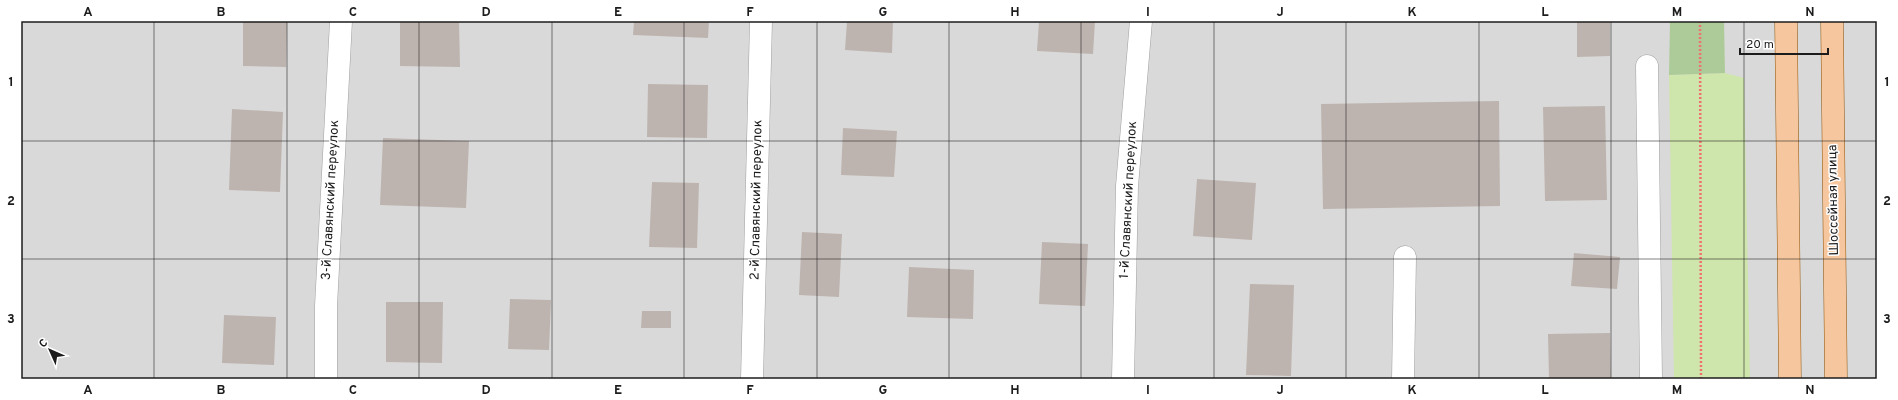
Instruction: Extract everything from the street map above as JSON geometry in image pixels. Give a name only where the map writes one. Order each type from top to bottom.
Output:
[{"type":"main road","points":[[1786,21],[1790,379]]},
{"type":"main road","name":"Шоссейная улица","points":[[1832,21],[1836,379]]},
{"type":"street","name":"3-й Славянский переулок","points":[[326,379],[326,306],[341,21]]},
{"type":"street","name":"2-й Славянский переулок","points":[[752,379],[761,21]]},
{"type":"street","name":"1-й Славянский переулок","points":[[1123,379],[1127,186],[1141,21]]},
{"type":"street","points":[[1647,66],[1652,379]]},
{"type":"street","points":[[1404,379],[1405,257]]},
{"type":"path","points":[[1700,21],[1702,379]]},
{"type":"shaded area","points":[[21,21],[1877,21],[1877,379],[21,379]]},
{"type":"green space","points":[[1670,21],[1724,21],[1725,73],[1669,75]]},
{"type":"green space","points":[[1725,73],[1744,78],[1750,379],[1674,379],[1669,75]]},
{"type":"building","points":[[243,21],[287,21],[286,67],[243,66]]},
{"type":"building","points":[[400,21],[459,21],[460,67],[400,66]]},
{"type":"building","points":[[634,21],[709,21],[708,38],[633,35]]},
{"type":"building","points":[[847,21],[893,21],[892,53],[845,50]]},
{"type":"building","points":[[1039,21],[1095,21],[1093,54],[1037,51]]},
{"type":"building","points":[[1577,21],[1610,21],[1610,56],[1577,57]]},
{"type":"building","points":[[648,84],[708,85],[707,138],[647,137]]},
{"type":"building","points":[[1499,101],[1500,206],[1323,209],[1321,104]]},
{"type":"building","points":[[1605,106],[1607,200],[1545,201],[1543,107]]},
{"type":"building","points":[[232,109],[283,112],[280,192],[229,190]]},
{"type":"building","points":[[843,128],[897,131],[894,177],[841,175]]},
{"type":"building","points":[[383,138],[469,141],[466,208],[380,205]]},
{"type":"building","points":[[1197,179],[1256,183],[1252,240],[1193,236]]},
{"type":"building","points":[[652,182],[699,183],[697,248],[649,247]]},
{"type":"building","points":[[802,232],[842,234],[839,297],[799,295]]},
{"type":"building","points":[[1042,242],[1088,244],[1085,306],[1039,304]]},
{"type":"building","points":[[1574,253],[1620,257],[1617,289],[1571,286]]},
{"type":"building","points":[[909,267],[974,270],[973,319],[907,317]]},
{"type":"building","points":[[1250,284],[1294,285],[1291,376],[1246,375]]},
{"type":"building","points":[[510,299],[551,300],[549,350],[508,349]]},
{"type":"building","points":[[386,302],[443,302],[442,363],[386,362]]},
{"type":"building","points":[[642,311],[671,311],[671,328],[641,328]]},
{"type":"building","points":[[224,315],[276,317],[274,365],[222,363]]},
{"type":"building","points":[[1610,333],[1611,379],[1549,379],[1548,334]]}]
